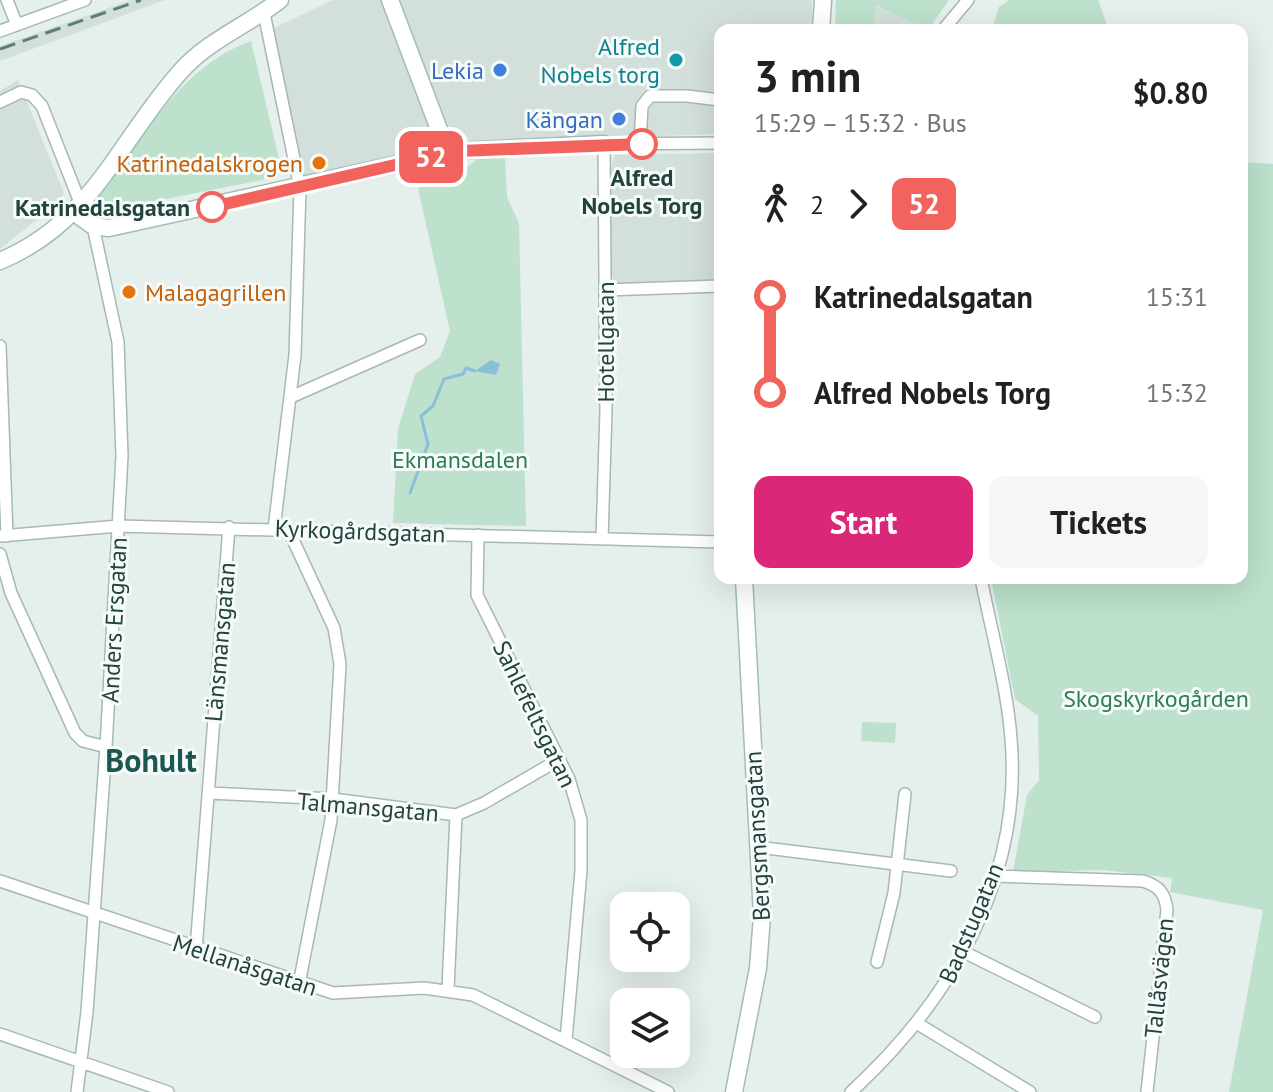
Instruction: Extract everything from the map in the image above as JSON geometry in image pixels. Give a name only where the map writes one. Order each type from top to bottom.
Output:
[{"type":"street","points":[[7,0],[17,25]]},
{"type":"street","points":[[0,31],[85,0]]},
{"type":"street","points":[[264,13],[280,0]]},
{"type":"street","points":[[0,261],[55,231],[78,209],[180,72],[211,45],[289,0]]},
{"type":"street","points":[[390,0],[443,140]]},
{"type":"street","points":[[821,24],[823,0]]},
{"type":"street","points":[[948,24],[968,0]]},
{"type":"street","points":[[264,13],[300,188],[291,397],[274,529]]},
{"type":"street","points":[[0,102],[21,92],[32,95],[42,106],[78,209],[93,226],[109,228],[434,156]]},
{"type":"street","points":[[640,144],[642,106],[650,96],[714,99]]},
{"type":"street","points":[[443,140],[455,143],[459,151],[455,162],[447,166],[434,156],[436,144],[443,140]]},
{"type":"street","points":[[459,151],[604,144],[714,143]]},
{"type":"street","name":"Hotellgatan","points":[[602,539],[604,144]]},
{"type":"street","name":"Anders Ersgatan","points":[[77,1092],[106,747],[122,422],[118,342],[93,226]]},
{"type":"street","points":[[605,290],[714,286]]},
{"type":"street","points":[[291,397],[420,340]]},
{"type":"street","points":[[0,346],[4,536]]},
{"type":"street","name":"Kyrkogårdsgatan","points":[[4,536],[119,526],[714,542]]},
{"type":"street","name":"Länsmansgatan","points":[[196,949],[229,527]]},
{"type":"street","points":[[288,529],[326,607],[338,647],[340,690],[333,799],[299,984]]},
{"type":"street","name":"Sahlefeltsgatan","points":[[478,535],[477,595],[560,759],[576,798],[583,841],[566,1040]]},
{"type":"street","points":[[1,562],[75,733],[83,741],[106,747]]},
{"type":"street","name":"Bergsmansgatan","points":[[734,1092],[761,944],[744,584]]},
{"type":"street","name":"Badstugatan","points":[[851,1092],[918,1024],[964,952],[1005,840],[1013,772],[1008,712],[982,584]]},
{"type":"street","name":"Talmansgatan","points":[[209,793],[333,799],[456,815],[484,803],[560,759]]},
{"type":"street","points":[[877,962],[889,920],[905,794]]},
{"type":"street","points":[[448,989],[456,815]]},
{"type":"street","points":[[758,847],[951,871]]},
{"type":"street","name":"Tallåsvägen","points":[[994,876],[1143,881],[1156,885],[1165,896],[1167,910],[1147,1092]]},
{"type":"street","name":"Mellanåsgatan","points":[[0,881],[333,993],[448,989],[490,1002],[668,1092]]},
{"type":"street","points":[[964,952],[1095,1017]]},
{"type":"street","points":[[918,1024],[1030,1092]]},
{"type":"street","points":[[0,1034],[168,1092]]},
{"type":"shaded area","points":[[131,0],[165,0],[0,61],[0,46]]},
{"type":"shaded area","points":[[333,0],[812,0],[812,24],[714,24],[714,134],[471,142],[457,128],[420,136],[420,150],[305,179],[272,29]]},
{"type":"shaded area","points":[[875,6],[915,24],[874,24]]},
{"type":"shaded area","points":[[18,80],[64,193],[59,202],[0,249],[0,91]]},
{"type":"shaded area","points":[[714,153],[714,282],[618,285],[611,276],[610,171],[615,155]]},
{"type":"green space","points":[[836,0],[949,0],[932,24],[915,24],[876,6],[874,24],[835,24]]},
{"type":"green space","points":[[1009,0],[1098,0],[1107,24],[994,24],[999,7]]},
{"type":"green space","points":[[251,41],[282,171],[277,177],[120,208],[102,207],[98,198],[101,191],[167,104],[205,67]]},
{"type":"green space","name":"Ekmansdalen","points":[[505,158],[507,197],[519,223],[526,526],[393,523],[398,429],[415,374],[440,357],[450,331],[414,170],[431,167],[442,172],[465,169],[477,159]]},
{"type":"green space","name":"Skogskyrkogården","points":[[1248,162],[1273,164],[1273,1092],[1229,1092],[1263,910],[1170,892],[1172,878],[1104,870],[1013,872],[1027,795],[1039,780],[1038,716],[1015,699],[992,584],[1248,584]]},
{"type":"green space","points":[[862,722],[896,723],[895,743],[861,741]]},
{"type":"water","points":[[491,360],[500,364],[496,375],[475,371]]},
{"type":"waterway","points":[[410,493],[428,444],[421,416],[433,406],[444,379],[463,374],[466,368],[475,371]]},
{"type":"railway","points":[[0,49],[141,0]]},
{"type":"bus line","name":"52","points":[[212,207],[434,156],[439,163],[447,166],[458,159],[459,151],[526,146],[642,144]]},
{"type":"place","name":"Alfred Nobels torg","points":[[676,60]]},
{"type":"place","name":"Lekia","points":[[500,70]]},
{"type":"place","name":"Kängan","points":[[619,119]]},
{"type":"place","name":"Alfred Nobels Torg","points":[[642,144]]},
{"type":"place","name":"Katrinedalskrogen","points":[[319,163]]},
{"type":"place","name":"Katrinedalsgatan","points":[[212,207]]},
{"type":"place","name":"Malagagrillen","points":[[129,292]]},
{"type":"district","name":"Bohult","points":[[151,760]]}]
